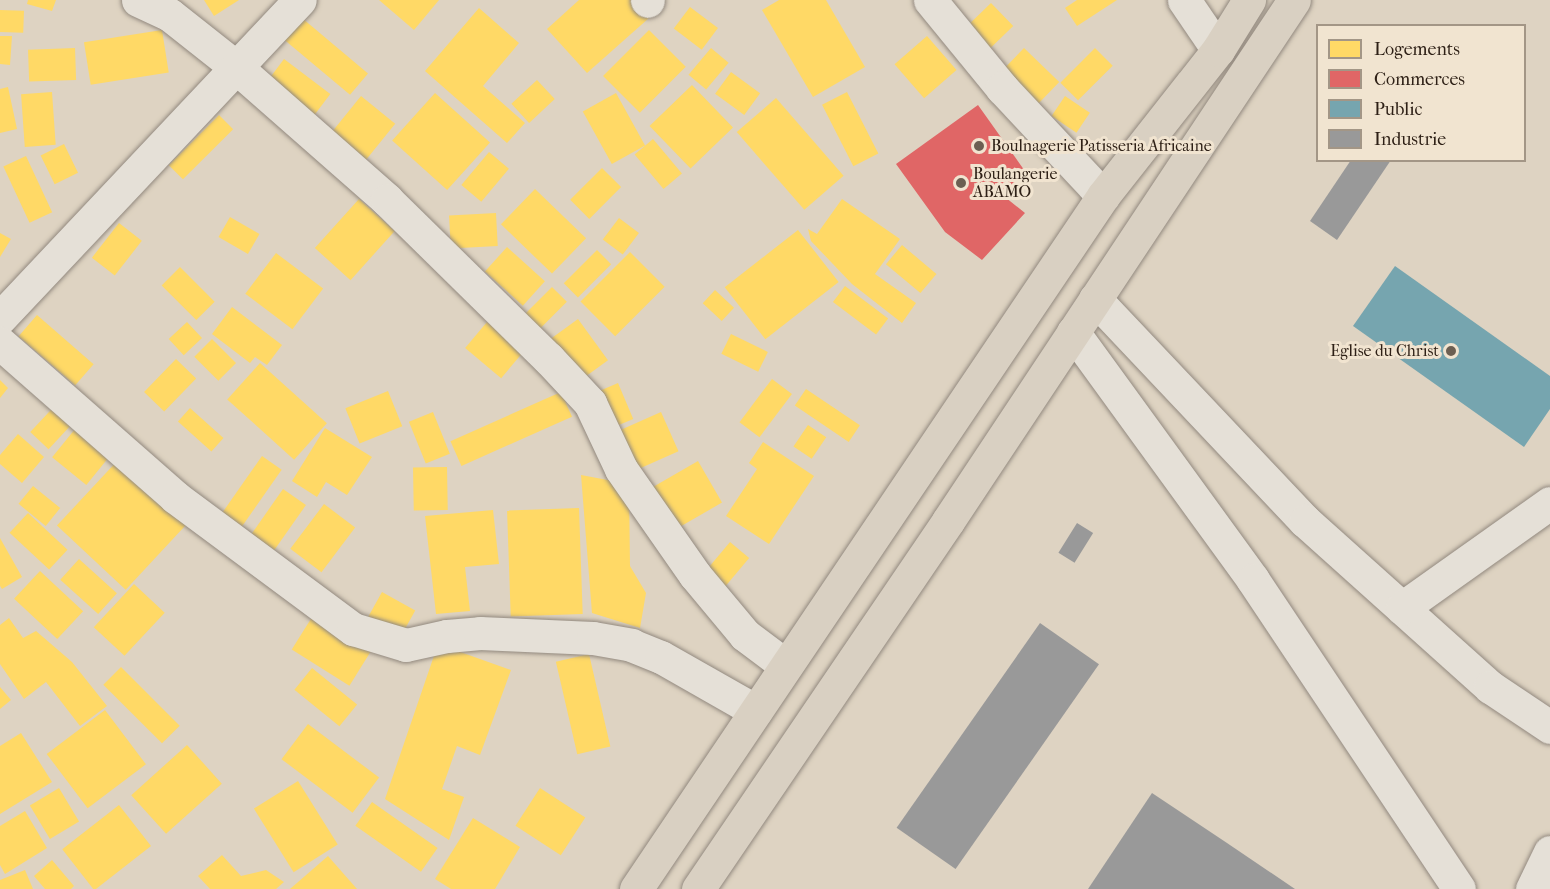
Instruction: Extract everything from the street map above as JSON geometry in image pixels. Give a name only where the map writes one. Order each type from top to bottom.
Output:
[{"type":"main road","points":[[636,889],[1103,196],[1218,50],[1249,0]]},
{"type":"main road","points":[[698,889],[1294,0]]},
{"type":"street","points":[[138,0],[170,15],[237,68],[387,200],[590,403],[621,469],[695,575],[745,635],[785,665]]},
{"type":"street","points":[[0,318],[300,0]]},
{"type":"street","points":[[930,0],[1002,88],[1103,196]]},
{"type":"street","points":[[1184,0],[1218,50]]},
{"type":"street","points":[[1095,298],[1305,521],[1490,687],[1550,727]]},
{"type":"street","points":[[1073,332],[1253,580],[1459,889]]},
{"type":"street","points":[[0,343],[175,497],[353,629],[406,645],[447,636],[480,633],[593,638],[631,645],[661,657],[756,711]]},
{"type":"street","points":[[1402,608],[1550,503]]},
{"type":"street","points":[[1532,889],[1550,852]]},
{"type":"building: Logements","points":[[28,0],[56,0],[52,11],[27,4]]},
{"type":"building: Logements","points":[[204,0],[239,0],[214,16]]},
{"type":"building: Logements","points":[[379,0],[439,0],[414,30]]},
{"type":"building: Logements","points":[[579,0],[634,0],[649,18],[587,73],[547,29]]},
{"type":"building: Logements","points":[[779,0],[826,0],[865,67],[813,97],[762,10]]},
{"type":"building: Logements","points":[[1077,0],[1117,0],[1077,26],[1065,8]]},
{"type":"building: Logements","points":[[991,3],[1013,26],[987,52],[964,29]]},
{"type":"building: Logements","points":[[690,7],[718,28],[702,50],[674,29]]},
{"type":"building: Logements","points":[[479,8],[519,43],[483,86],[525,123],[507,143],[425,71]]},
{"type":"building: Logements","points":[[0,10],[24,11],[23,33],[0,32]]},
{"type":"building: Logements","points":[[296,13],[368,73],[350,95],[278,34]]},
{"type":"building: Logements","points":[[162,30],[169,72],[91,85],[84,42]]},
{"type":"building: Logements","points":[[649,30],[686,67],[640,113],[603,76]]},
{"type":"building: Logements","points":[[0,36],[12,36],[10,65],[0,64]]},
{"type":"building: Logements","points":[[927,36],[957,70],[924,98],[895,64]]},
{"type":"building: Logements","points":[[75,48],[76,80],[29,82],[28,50]]},
{"type":"building: Logements","points":[[711,48],[729,63],[706,90],[689,75]]},
{"type":"building: Logements","points":[[1024,48],[1059,82],[1037,105],[1002,71]]},
{"type":"building: Logements","points":[[1095,48],[1113,66],[1078,100],[1060,83]]},
{"type":"building: Logements","points":[[284,59],[330,94],[310,121],[264,86]]},
{"type":"building: Logements","points":[[731,72],[760,93],[744,115],[715,94]]},
{"type":"building: Logements","points":[[537,80],[555,99],[529,123],[511,104]]},
{"type":"building: Logements","points":[[692,85],[733,127],[691,168],[650,126]]},
{"type":"building: Logements","points":[[8,87],[17,129],[0,133],[0,89]]},
{"type":"building: Logements","points":[[52,92],[56,145],[25,147],[21,94]]},
{"type":"building: Logements","points":[[847,92],[878,153],[853,166],[822,105]]},
{"type":"building: Logements","points":[[435,93],[490,143],[447,190],[392,141]]},
{"type":"building: Logements","points":[[616,93],[645,145],[612,164],[583,111]]},
{"type":"building: Logements","points":[[361,96],[395,124],[362,165],[328,137]]},
{"type":"building: Logements","points":[[1065,96],[1090,113],[1076,133],[1052,116]]},
{"type":"building: Logements","points":[[776,98],[844,176],[804,210],[737,132]]},
{"type":"building: Logements","points":[[219,115],[233,129],[183,179],[169,165]]},
{"type":"building: Logements","points":[[653,139],[682,173],[664,189],[635,154]]},
{"type":"building: Logements","points":[[64,144],[78,173],[55,184],[41,155]]},
{"type":"building: Logements","points":[[489,152],[509,169],[481,202],[461,185]]},
{"type":"building: Logements","points":[[26,156],[52,212],[30,223],[3,167]]},
{"type":"building: Logements","points":[[602,168],[621,187],[589,219],[570,200]]},
{"type":"building: Logements","points":[[535,189],[586,238],[552,274],[501,224]]},
{"type":"building: Logements","points":[[359,199],[395,231],[351,280],[315,248]]},
{"type":"building: Logements","points":[[842,199],[900,239],[875,274],[916,303],[902,323],[852,284],[811,241],[808,229],[817,234]]},
{"type":"building: Logements","points":[[496,213],[498,246],[451,248],[449,215]]},
{"type":"building: Logements","points":[[230,217],[259,234],[248,254],[218,237]]},
{"type":"building: Logements","points":[[619,218],[639,233],[623,255],[603,240]]},
{"type":"building: Logements","points":[[119,223],[142,241],[115,276],[92,258]]},
{"type":"building: Logements","points":[[798,230],[839,282],[765,339],[725,287]]},
{"type":"building: Logements","points":[[0,233],[11,239],[0,257]]},
{"type":"building: Logements","points":[[902,245],[936,274],[920,293],[886,264]]},
{"type":"building: Logements","points":[[507,247],[545,281],[523,306],[485,272]]},
{"type":"building: Logements","points":[[597,250],[611,264],[578,297],[564,283]]},
{"type":"building: Logements","points":[[630,252],[665,287],[615,336],[581,301]]},
{"type":"building: Logements","points":[[276,253],[323,289],[292,329],[245,294]]},
{"type":"building: Logements","points":[[180,267],[215,302],[196,320],[162,285]]},
{"type":"building: Logements","points":[[845,286],[888,318],[876,334],[833,302]]},
{"type":"building: Logements","points":[[552,287],[567,302],[534,335],[519,320]]},
{"type":"building: Logements","points":[[715,290],[734,308],[722,321],[703,303]]},
{"type":"building: Logements","points":[[232,307],[282,345],[267,365],[255,357],[250,363],[212,334]]},
{"type":"building: Logements","points":[[37,315],[94,364],[75,385],[19,336]]},
{"type":"building: Logements","points":[[578,319],[608,360],[576,384],[546,343]]},
{"type":"building: Logements","points":[[187,322],[202,338],[184,355],[169,339]]},
{"type":"building: Logements","points":[[487,322],[523,352],[501,378],[465,348]]},
{"type":"building: Logements","points":[[731,334],[768,352],[758,372],[721,354]]},
{"type":"building: Logements","points":[[212,339],[236,363],[218,381],[194,357]]},
{"type":"building: Logements","points":[[176,359],[196,378],[164,412],[144,392]]},
{"type":"building: Logements","points":[[260,363],[327,423],[294,460],[227,399]]},
{"type":"building: Logements","points":[[772,379],[792,394],[759,437],[740,422]]},
{"type":"building: Logements","points":[[0,380],[8,388],[0,398]]},
{"type":"building: Logements","points":[[618,383],[633,419],[609,429],[594,393]]},
{"type":"building: Logements","points":[[806,389],[860,425],[849,442],[795,406]]},
{"type":"building: Logements","points":[[388,391],[402,426],[360,443],[345,408]]},
{"type":"building: Logements","points":[[561,392],[572,417],[461,466],[450,441]]},
{"type":"building: Logements","points":[[63,397],[81,414],[49,449],[30,432]]},
{"type":"building: Logements","points":[[190,408],[223,438],[211,451],[178,421]]},
{"type":"building: Logements","points":[[433,412],[450,454],[426,463],[409,422]]},
{"type":"building: Logements","points":[[661,412],[678,451],[627,474],[610,435]]},
{"type":"building: Logements","points":[[88,413],[122,441],[86,485],[52,457]]},
{"type":"building: Logements","points":[[808,425],[826,437],[812,459],[793,447]]},
{"type":"building: Logements","points":[[325,428],[372,457],[347,495],[326,482],[317,497],[292,481]]},
{"type":"building: Logements","points":[[18,434],[44,457],[22,483],[0,464],[0,455]]},
{"type":"building: Logements","points":[[763,442],[814,476],[769,544],[726,516],[757,469],[749,463]]},
{"type":"building: Logements","points":[[262,456],[282,470],[242,526],[222,513]]},
{"type":"building: Logements","points":[[119,459],[188,523],[126,590],[57,526]]},
{"type":"building: Logements","points":[[698,461],[722,503],[672,532],[648,490]]},
{"type":"building: Logements","points":[[447,467],[448,510],[414,511],[413,468]]},
{"type":"building: Logements","points":[[581,475],[629,484],[630,566],[646,593],[640,628],[592,613]]},
{"type":"building: Logements","points":[[33,486],[60,508],[46,526],[19,504]]},
{"type":"building: Logements","points":[[283,489],[306,505],[274,550],[251,534]]},
{"type":"building: Logements","points":[[324,504],[355,527],[321,572],[290,549]]},
{"type":"building: Logements","points":[[579,508],[583,614],[511,616],[507,511]]},
{"type":"building: Logements","points":[[493,510],[499,564],[465,567],[470,611],[436,614],[425,516]]},
{"type":"building: Logements","points":[[28,513],[67,550],[49,570],[10,533]]},
{"type":"building: Logements","points":[[0,538],[22,577],[2,589],[0,586]]},
{"type":"building: Logements","points":[[730,542],[749,558],[720,593],[700,577]]},
{"type":"building: Logements","points":[[79,559],[117,593],[98,614],[60,580]]},
{"type":"building: Logements","points":[[40,571],[83,611],[57,639],[14,599]]},
{"type":"building: Logements","points":[[134,584],[165,613],[124,656],[94,627]]},
{"type":"building: Logements","points":[[382,592],[415,610],[400,638],[367,619]]},
{"type":"building: Logements","points":[[314,614],[372,650],[349,686],[292,650]]},
{"type":"building: Logements","points":[[9,618],[23,638],[36,631],[72,662],[107,706],[80,726],[46,682],[24,699],[0,664],[0,625]]},
{"type":"building: Logements","points":[[438,644],[511,670],[480,755],[457,746],[442,789],[464,797],[449,840],[385,799]]},
{"type":"building: Logements","points":[[589,654],[610,747],[577,754],[556,662]]},
{"type":"building: Logements","points":[[121,667],[180,726],[162,743],[103,685]]},
{"type":"building: Logements","points":[[312,668],[357,705],[339,726],[294,690]]},
{"type":"building: Logements","points":[[0,687],[11,700],[0,709]]},
{"type":"building: Logements","points":[[105,710],[146,764],[88,808],[47,754]]},
{"type":"building: Logements","points":[[308,724],[379,778],[353,813],[282,759]]},
{"type":"building: Logements","points":[[21,733],[52,782],[0,814],[0,746]]},
{"type":"building: Logements","points":[[187,745],[222,784],[166,834],[131,795]]},
{"type":"building: Logements","points":[[298,781],[338,845],[294,872],[254,809]]},
{"type":"building: Logements","points":[[59,788],[79,821],[50,839],[30,806]]},
{"type":"building: Logements","points":[[540,788],[585,817],[561,855],[515,826]]},
{"type":"building: Logements","points":[[372,802],[438,848],[421,872],[355,826]]},
{"type":"building: Logements","points":[[119,805],[151,846],[96,889],[93,889],[62,849]]},
{"type":"building: Logements","points":[[25,811],[47,848],[5,874],[0,865],[0,826]]},
{"type":"building: Logements","points":[[473,818],[520,847],[495,889],[451,889],[435,879]]},
{"type":"building: Logements","points":[[222,855],[241,876],[266,870],[284,882],[276,889],[210,889],[198,876]]},
{"type":"building: Logements","points":[[328,856],[357,889],[290,889]]},
{"type":"building: Logements","points":[[52,860],[74,886],[71,889],[45,889],[34,876]]},
{"type":"building: Logements","points":[[25,870],[33,889],[0,889],[0,880]]},
{"type":"building: Commerces","name":"Boulangerie ABAMO","points":[[978,105],[1027,174],[1000,193],[1025,213],[982,260],[945,232],[896,164]]},
{"type":"building: Public","name":"Eglise du Christ","points":[[1395,266],[1550,376],[1550,409],[1524,447],[1353,326]]},
{"type":"building: Industrie","points":[[1350,162],[1390,162],[1337,240],[1310,221]]},
{"type":"building: Industrie","points":[[1077,523],[1093,533],[1075,563],[1058,553]]},
{"type":"building: Industrie","points":[[1040,623],[1099,664],[956,869],[897,828]]},
{"type":"building: Industrie","points":[[1152,793],[1227,843],[1295,889],[1088,889]]},
{"type":"place","name":"Boulnagerie Patisseria Africaine","points":[[979,146]]},
{"type":"place","name":"Boulangerie ABAMO","points":[[961,183]]},
{"type":"place","name":"Eglise du Christ","points":[[1451,351]]}]
